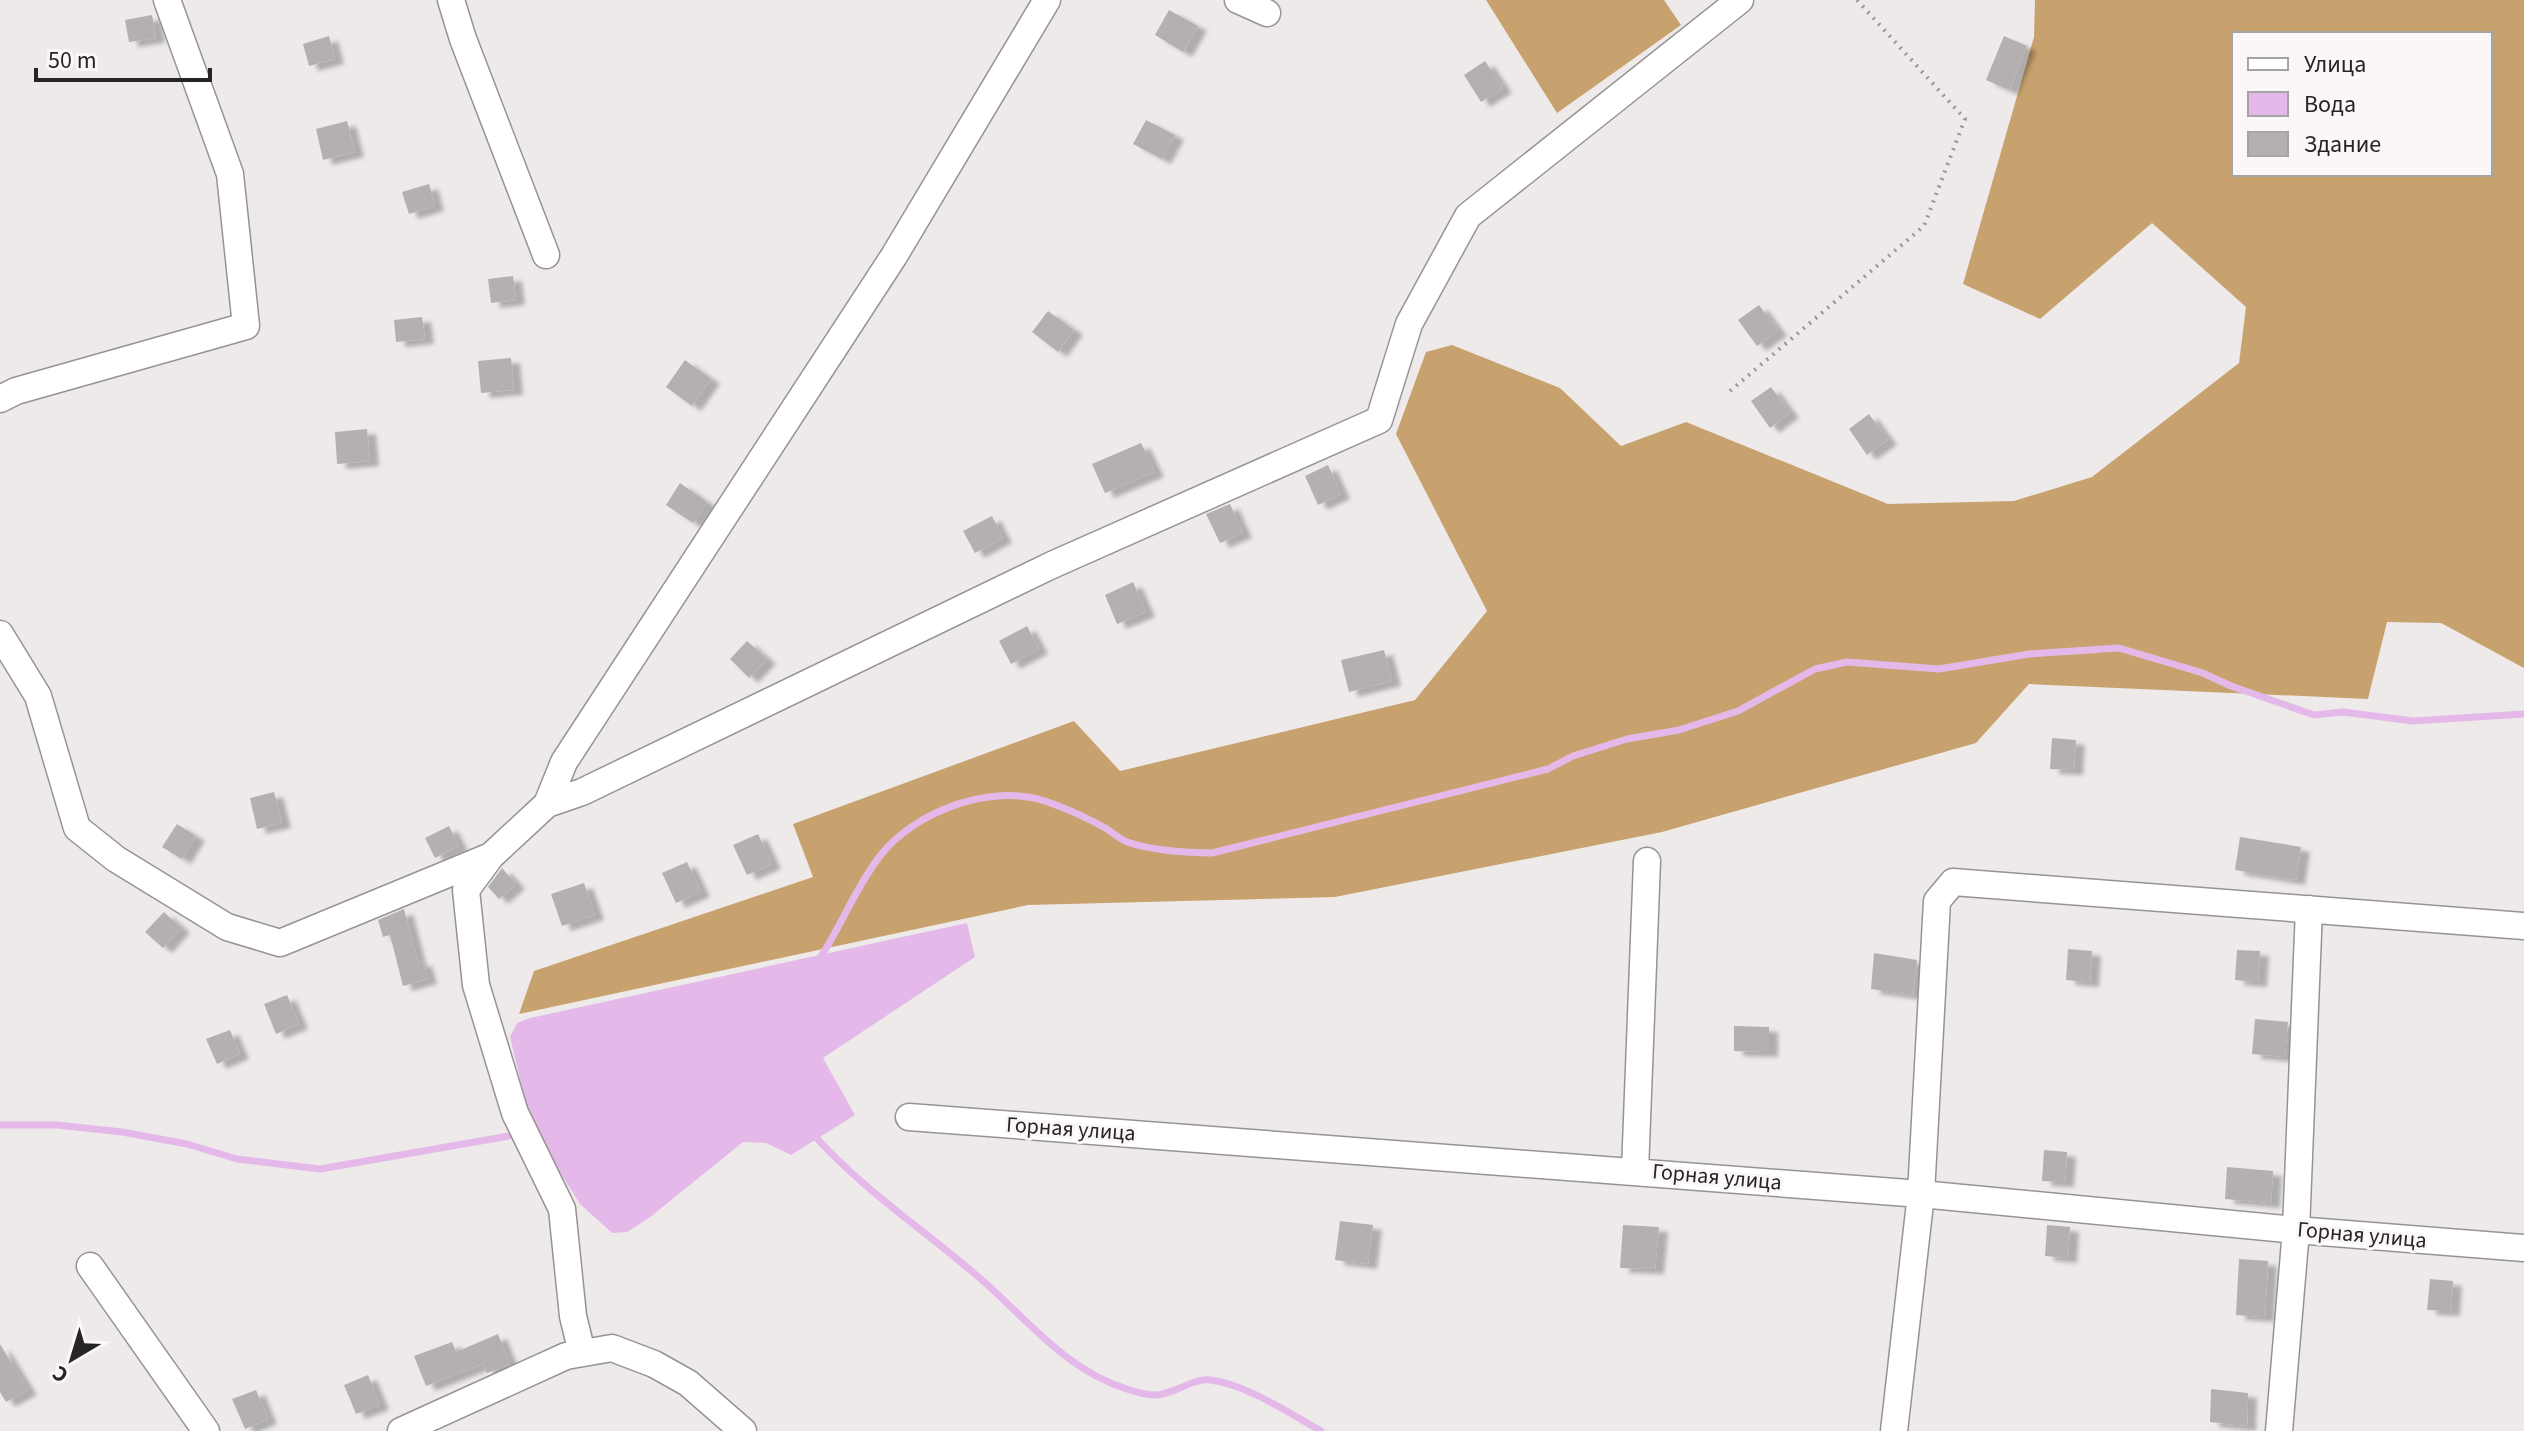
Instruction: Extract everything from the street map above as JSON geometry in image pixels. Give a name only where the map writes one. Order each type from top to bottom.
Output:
[{"type":"street","points":[[0,399],[16,391],[246,326],[230,174],[167,0]]},
{"type":"street","points":[[451,0],[546,255]]},
{"type":"street","points":[[547,804],[564,762],[894,256],[1047,0]]},
{"type":"street","points":[[1238,0],[1267,13]]},
{"type":"street","points":[[582,1353],[573,1316],[562,1209],[515,1113],[476,985],[466,890],[491,856],[547,804],[582,792],[1052,565],[1379,420],[1409,324],[1468,216],[1740,0]]},
{"type":"street","points":[[0,634],[38,696],[77,828],[116,859],[227,927],[280,943],[491,856]]},
{"type":"street","points":[[1635,1171],[1647,861]]},
{"type":"street","points":[[1894,1431],[1921,1194],[1937,901],[1953,882],[2524,926]]},
{"type":"street","points":[[2279,1431],[2296,1230],[2309,909]]},
{"type":"street","name":"Горная улица","points":[[909,1117],[1921,1194],[2296,1230],[2524,1248]]},
{"type":"street","points":[[90,1266],[206,1431]]},
{"type":"street","points":[[401,1431],[566,1356],[612,1348],[654,1364],[688,1383],[743,1431]]},
{"type":"path","points":[[1730,391],[1924,226],[1965,119],[1857,0]]},
{"type":"shaded area","points":[[1486,0],[1664,0],[1681,25],[1557,113]]},
{"type":"shaded area","points":[[2035,0],[2524,0],[2524,668],[2441,623],[2387,622],[2368,699],[2029,684],[1976,743],[1662,832],[1335,897],[1028,905],[519,1014],[534,971],[813,877],[793,824],[1074,721],[1120,771],[1415,700],[1487,611],[1396,434],[1426,352],[1452,345],[1560,388],[1621,446],[1686,422],[1888,504],[2014,501],[2092,477],[2239,363],[2246,307],[2152,223],[2040,319],[1963,284],[2034,37]]},
{"type":"water","points":[[967,923],[975,957],[823,1058],[855,1115],[791,1155],[766,1143],[743,1142],[649,1218],[627,1232],[612,1233],[580,1204],[532,1128],[510,1037],[517,1023]]},
{"type":"building","points":[[1169,10],[1198,26],[1183,52],[1155,35]]},
{"type":"building","points":[[152,15],[156,38],[129,42],[125,20]]},
{"type":"building","points":[[329,36],[335,59],[309,66],[303,44]]},
{"type":"building","points":[[2004,36],[2027,46],[2009,90],[1986,80]]},
{"type":"building","points":[[1485,61],[1503,88],[1481,102],[1464,75]]},
{"type":"building","points":[[1146,120],[1175,135],[1162,159],[1133,144]]},
{"type":"building","points":[[347,121],[355,152],[323,160],[316,129]]},
{"type":"building","points":[[429,184],[435,206],[409,214],[402,192]]},
{"type":"building","points":[[513,276],[516,300],[491,303],[488,279]]},
{"type":"building","points":[[1759,305],[1778,331],[1757,346],[1738,320]]},
{"type":"building","points":[[1048,311],[1074,330],[1058,352],[1032,332]]},
{"type":"building","points":[[422,317],[425,339],[396,342],[394,320]]},
{"type":"building","points":[[511,358],[514,390],[481,393],[478,361]]},
{"type":"building","points":[[685,360],[711,379],[692,406],[666,387]]},
{"type":"building","points":[[1771,387],[1790,413],[1770,428],[1751,401]]},
{"type":"building","points":[[1869,414],[1888,440],[1867,455],[1849,429]]},
{"type":"building","points":[[367,429],[370,461],[337,464],[335,432]]},
{"type":"building","points":[[1141,443],[1155,472],[1105,493],[1092,464]]},
{"type":"building","points":[[1328,465],[1341,494],[1318,505],[1305,476]]},
{"type":"building","points":[[680,483],[707,502],[693,523],[666,505]]},
{"type":"building","points":[[1230,504],[1243,533],[1220,543],[1206,514]]},
{"type":"building","points":[[992,516],[1003,538],[975,553],[963,531]]},
{"type":"building","points":[[1133,582],[1146,612],[1117,624],[1105,595]]},
{"type":"building","points":[[1027,626],[1039,649],[1011,664],[999,641]]},
{"type":"building","points":[[747,641],[767,659],[749,678],[730,659]]},
{"type":"building","points":[[1384,650],[1392,681],[1349,692],[1341,660]]},
{"type":"building","points":[[2052,738],[2076,740],[2074,770],[2050,769]]},
{"type":"building","points":[[274,792],[282,823],[257,829],[250,798]]},
{"type":"building","points":[[177,824],[196,836],[182,859],[162,847]]},
{"type":"building","points":[[449,826],[459,846],[435,858],[425,838]]},
{"type":"building","points":[[758,834],[772,864],[747,875],[733,845]]},
{"type":"building","points":[[2240,837],[2301,847],[2296,880],[2235,870]]},
{"type":"building","points":[[687,862],[701,892],[676,903],[662,873]]},
{"type":"building","points":[[502,868],[516,884],[499,899],[488,887]]},
{"type":"building","points":[[584,883],[595,915],[562,926],[551,894]]},
{"type":"building","points":[[404,909],[418,962],[423,961],[428,979],[403,986],[390,935],[383,937],[378,920]]},
{"type":"building","points":[[164,912],[181,928],[163,948],[145,932]]},
{"type":"building","points":[[2068,949],[2092,951],[2090,982],[2066,980]]},
{"type":"building","points":[[2237,950],[2260,951],[2258,982],[2235,980]]},
{"type":"building","points":[[1874,953],[1917,960],[1913,995],[1871,989]]},
{"type":"building","points":[[287,995],[299,1024],[276,1034],[264,1004]]},
{"type":"building","points":[[2255,1019],[2288,1022],[2285,1057],[2252,1054]]},
{"type":"building","points":[[1734,1026],[1769,1027],[1769,1052],[1734,1051]]},
{"type":"building","points":[[230,1030],[240,1054],[217,1064],[206,1039]]},
{"type":"building","points":[[2044,1150],[2067,1152],[2065,1182],[2042,1181]]},
{"type":"building","points":[[2227,1167],[2273,1171],[2271,1203],[2225,1199]]},
{"type":"building","points":[[1340,1221],[1373,1225],[1368,1264],[1335,1260]]},
{"type":"building","points":[[1623,1225],[1659,1227],[1655,1269],[1620,1268]]},
{"type":"building","points":[[2047,1225],[2070,1227],[2068,1258],[2045,1256]]},
{"type":"building","points":[[2239,1259],[2268,1261],[2265,1317],[2236,1315]]},
{"type":"building","points":[[2430,1279],[2453,1281],[2451,1311],[2427,1310]]},
{"type":"building","points":[[498,1334],[510,1364],[487,1373],[483,1364],[426,1386],[414,1356],[452,1342],[456,1352]]},
{"type":"building","points":[[0,1344],[28,1390],[6,1402],[0,1392]]},
{"type":"building","points":[[368,1375],[380,1405],[356,1414],[344,1385]]},
{"type":"building","points":[[2211,1389],[2248,1393],[2247,1426],[2210,1422]]},
{"type":"building","points":[[256,1390],[268,1419],[245,1429],[232,1399]]},
{"type":"waterway","points":[[818,961],[880,856],[913,826],[955,805],[978,799],[1024,796],[1068,810],[1137,845],[1212,853],[1548,769],[1573,756],[1627,739],[1679,730],[1738,711],[1815,669],[1847,662],[1939,669],[2029,654],[2119,648],[2203,673],[2314,715],[2343,712],[2413,721],[2524,714]]},
{"type":"waterway","points":[[0,1125],[57,1125],[122,1132],[187,1144],[237,1159],[320,1169],[509,1136]]},
{"type":"waterway","points":[[811,1132],[876,1194],[991,1288],[1053,1346],[1088,1371],[1127,1389],[1153,1395],[1204,1380],[1224,1383],[1267,1400],[1321,1431]]}]
